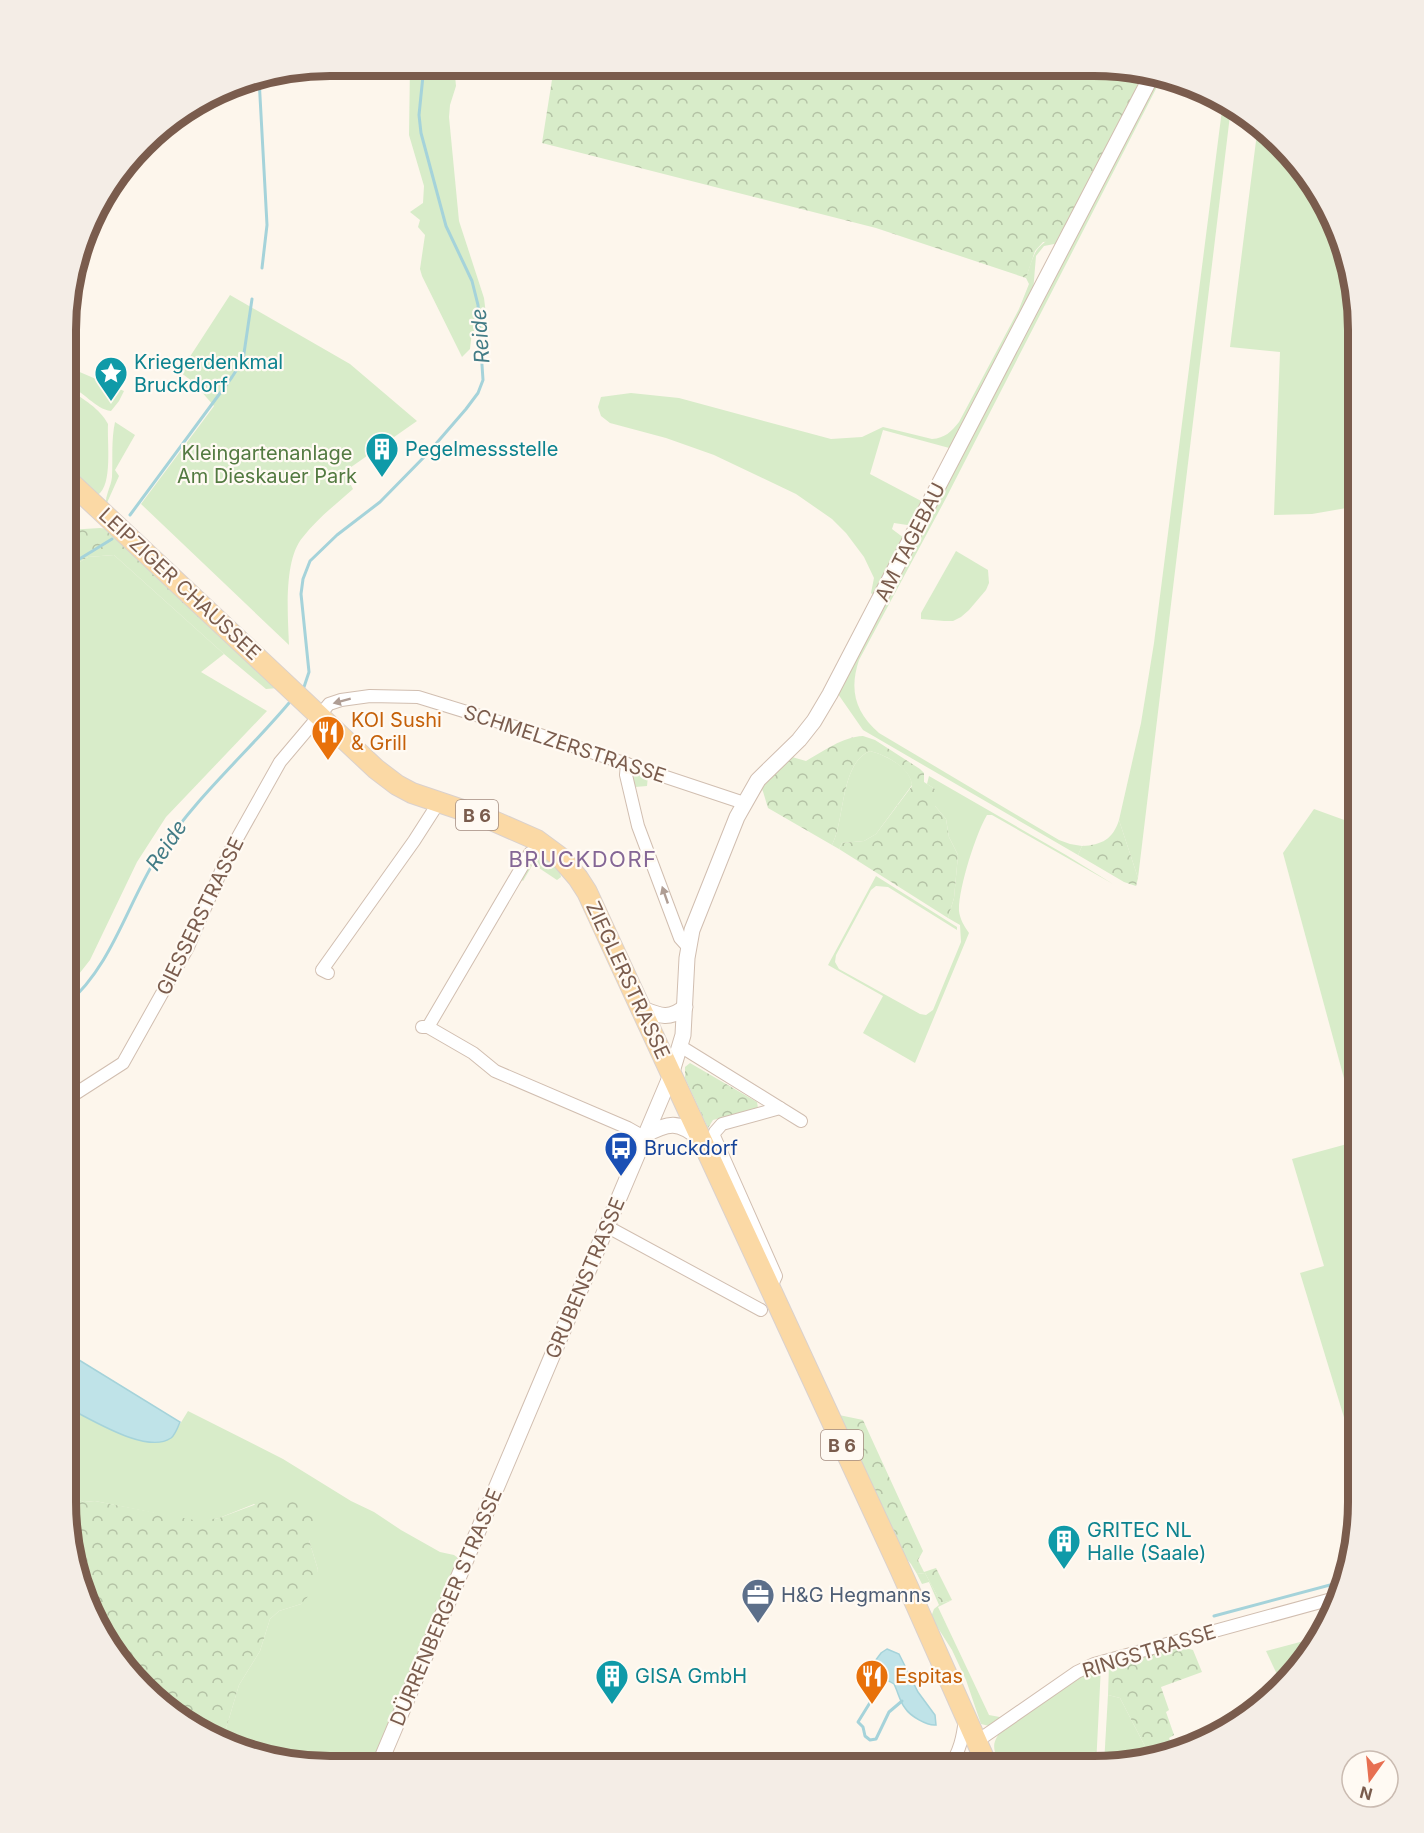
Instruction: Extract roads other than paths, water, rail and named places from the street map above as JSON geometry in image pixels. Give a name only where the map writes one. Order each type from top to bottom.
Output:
[{"type":"main road","name":"LEIPZIGER CHAUSSEE","points":[[77,488],[297,694]]},
{"type":"main road","name":"ZIEGLERSTRASSE","points":[[297,694],[387,778],[412,792],[528,836],[560,857],[578,878],[587,892],[643,1009],[671,1075],[707,1137],[770,1289],[900,1569],[965,1717]]},
{"type":"main road","name":"B 6","points":[[965,1717],[976,1742],[979,1756]]},
{"type":"street","name":"AM TAGEBAU","points":[[671,1075],[680,1046],[685,1007],[688,948],[692,930],[744,802],[758,780],[799,740],[814,721],[830,694],[1148,82]]},
{"type":"street","name":"SCHMELZERSTRASSE","points":[[320,717],[330,704],[335,702],[370,696],[418,698],[522,729],[744,802]]},
{"type":"street","name":"GIESSERSTRASSE","points":[[77,1093],[123,1063],[188,947],[229,853],[280,762],[320,717]]},
{"type":"street","points":[[627,764],[626,775],[638,826],[680,938],[688,948]]},
{"type":"street","points":[[328,973],[322,970],[414,842],[439,802]]},
{"type":"street","points":[[530,853],[425,1027],[473,1053],[495,1071],[645,1136],[664,1126],[673,1125],[686,1127],[707,1137],[722,1124],[780,1108]]},
{"type":"street","points":[[643,1009],[662,1017],[672,1016],[685,1007]]},
{"type":"street","points":[[680,1046],[801,1121]]},
{"type":"street","name":"GRUBENSTRASSE","points":[[513,1448],[671,1075]]},
{"type":"street","points":[[606,1226],[761,1310]]},
{"type":"street","name":"DÜRRENBERGER STRASSE","points":[[383,1756],[513,1448]]},
{"type":"street","name":"RINGSTRASSE","points":[[976,1742],[1077,1672],[1094,1664],[1328,1600]]},
{"type":"street","points":[[955,1756],[959,1750],[965,1717]]},
{"type":"water","points":[[77,1359],[180,1422],[171,1438],[160,1442],[133,1439],[77,1413]]},
{"type":"water","points":[[887,1649],[899,1654],[918,1692],[935,1715],[936,1725],[919,1720],[907,1711],[894,1684],[880,1677],[876,1672],[875,1661]]},
{"type":"waterway","name":"Reide","points":[[304,687],[309,672],[301,594],[303,579],[310,561],[337,535],[380,502],[428,453],[466,409],[478,393],[483,380],[478,305],[472,281],[446,226],[421,133],[419,115],[423,76]]},
{"type":"waterway","points":[[259,87],[267,225],[262,268]]},
{"type":"waterway","points":[[130,515],[243,360],[252,299]]},
{"type":"waterway","points":[[77,560],[112,539]]},
{"type":"waterway","name":"Reide","points":[[77,994],[108,952],[149,871],[174,832],[289,703]]},
{"type":"waterway","points":[[1214,1616],[1334,1584]]},
{"type":"waterway","points":[[884,1680],[858,1722],[863,1727],[865,1736],[870,1740],[876,1739],[889,1712],[902,1701]]},
{"type":"place","name":"Kriegerdenkmal Bruckdorf","points":[[111,402]]},
{"type":"place","name":"Pegelmessstelle","points":[[382,478]]},
{"type":"place","name":"KOI Sushi & Grill","points":[[328,761]]},
{"type":"place","name":"Bruckdorf","points":[[621,1177]]},
{"type":"place","name":"GRITEC NL Halle (Saale)","points":[[1064,1570]]},
{"type":"place","name":"H&G Hegmanns","points":[[758,1624]]},
{"type":"place","name":"GISA GmbH","points":[[612,1705]]},
{"type":"place","name":"Espitas","points":[[872,1705]]},
{"type":"district","name":"BRUCKDORF","points":[[583,859]]},
{"type":"park label","name":"Kleingartenanlage Am Dieskauer Park","points":[[267,464]]}]
